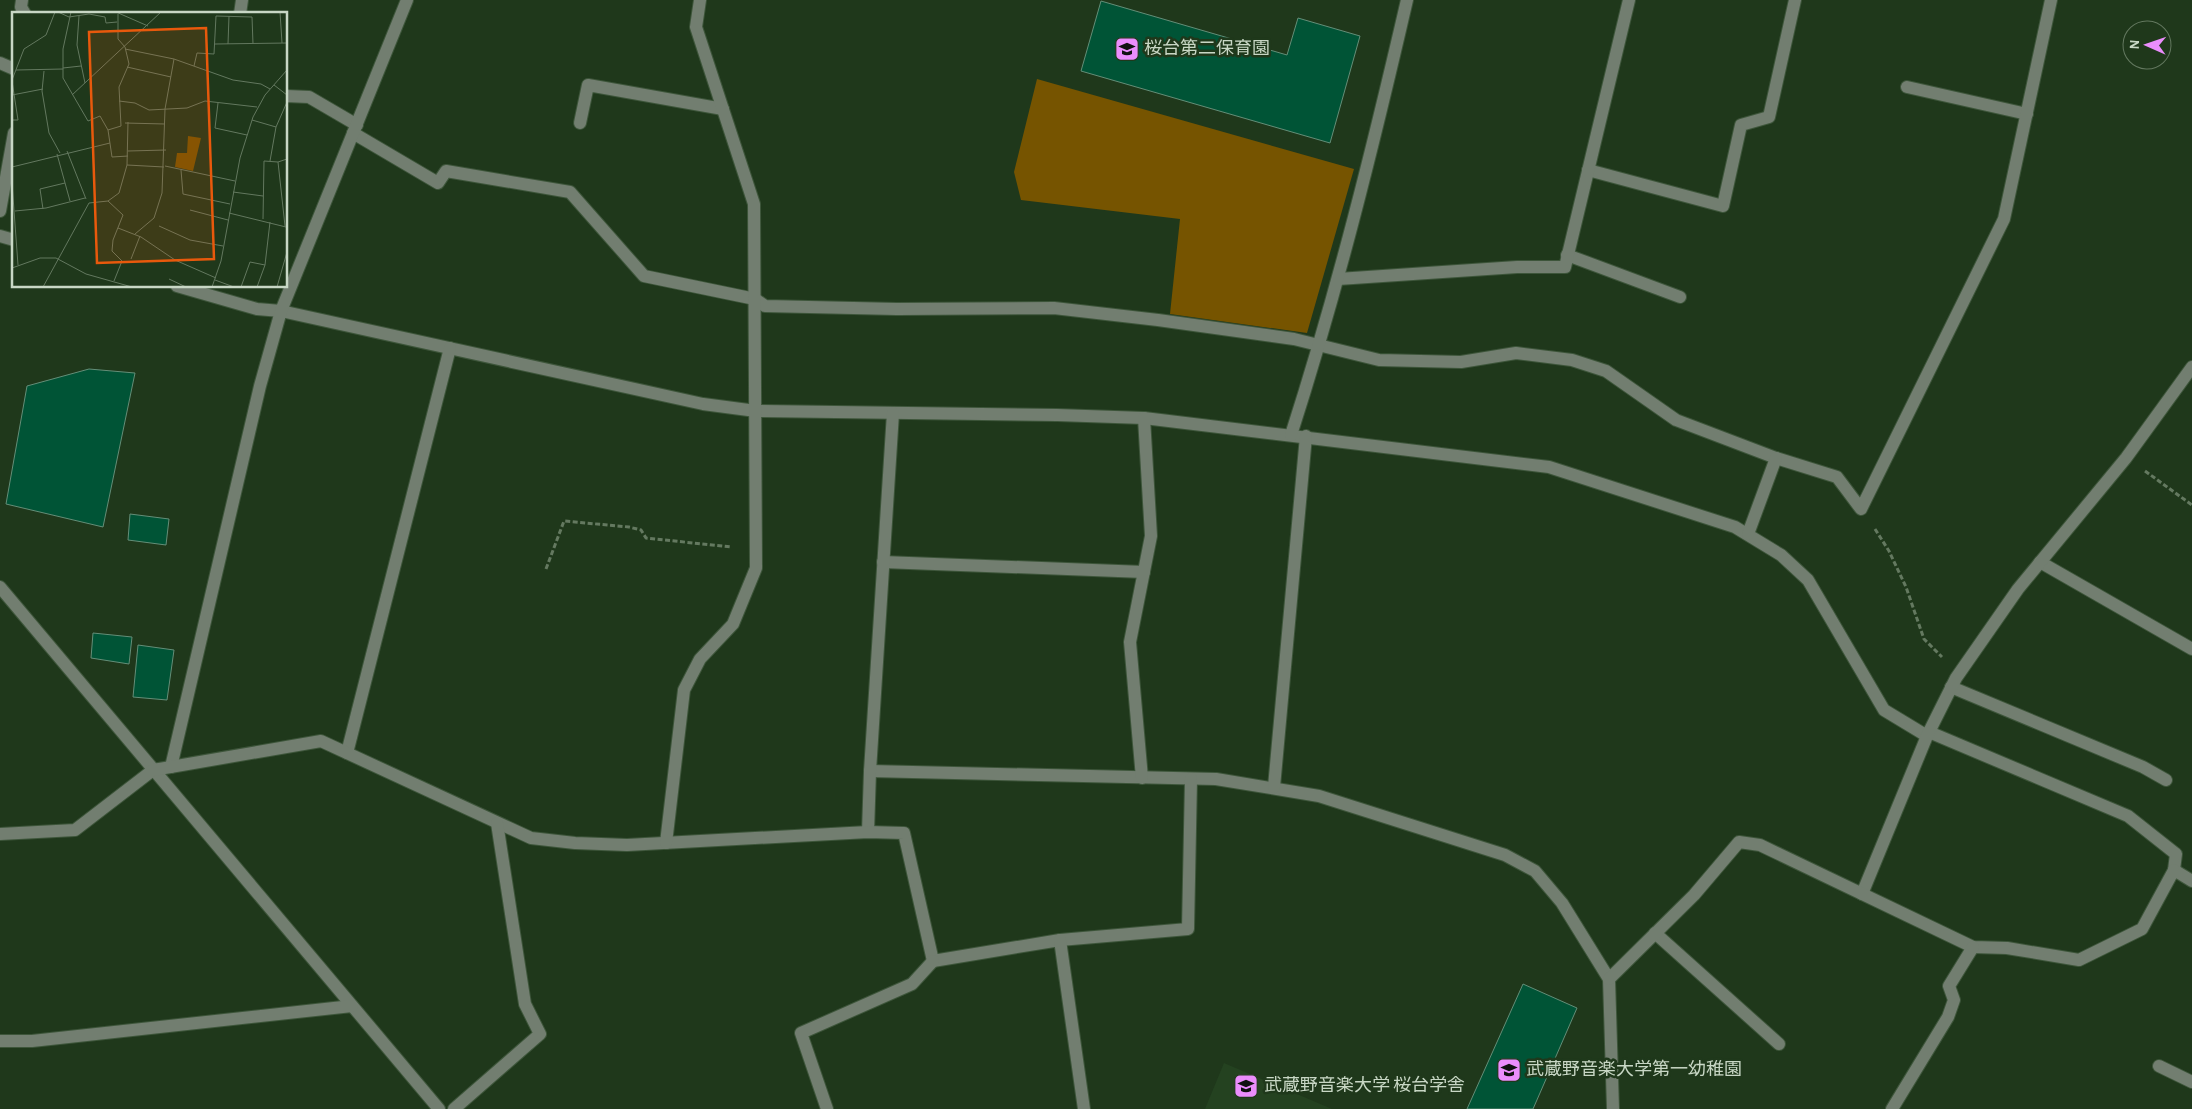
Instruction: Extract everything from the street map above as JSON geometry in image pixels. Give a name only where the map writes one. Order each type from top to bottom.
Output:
[{"type":"street","points":[[171,767],[260,386],[281,310],[407,0]]},
{"type":"street","points":[[666,843],[684,690],[700,659],[733,624],[756,568],[754,204],[696,27],[700,0]]},
{"type":"street","points":[[1291,435],[1319,347],[1370,163],[1407,0]]},
{"type":"street","points":[[1338,279],[1517,266],[1565,267],[1629,0]]},
{"type":"street","points":[[1588,170],[1723,206],[1741,125],[1769,118],[1795,0]]},
{"type":"street","points":[[288,96],[309,97],[438,183],[446,171],[570,192],[644,276],[755,299],[765,306],[897,309],[1054,308],[1294,339],[1319,347],[1379,360],[1461,362],[1516,353],[1572,360],[1606,371],[1676,420],[1776,458],[1837,476],[1862,509],[2004,220],[2051,0]]},
{"type":"street","points":[[0,64],[12,68]]},
{"type":"street","points":[[580,123],[588,85],[723,109]]},
{"type":"street","points":[[1907,88],[2027,114]]},
{"type":"street","points":[[0,211],[12,144]]},
{"type":"street","points":[[1568,255],[1680,297]]},
{"type":"street","points":[[184,288],[256,309],[281,310],[703,404],[756,411],[1144,418],[1306,436],[1549,467],[1735,527],[1748,534],[1781,555],[1808,580],[1884,710],[1928,734],[2128,816],[2176,854],[2174,870],[2142,929],[2079,960],[2007,948],[1973,947],[1760,845],[1739,842],[1694,895],[1609,979]]},
{"type":"street","points":[[347,753],[450,348]]},
{"type":"street","points":[[1862,894],[1928,734],[1959,673],[2018,589],[2126,458],[2192,367]]},
{"type":"street","points":[[868,832],[870,771],[893,413]]},
{"type":"street","points":[[1142,778],[1130,642],[1151,536],[1144,418]]},
{"type":"street","points":[[1274,787],[1306,436]]},
{"type":"street","points":[[1748,534],[1776,458]]},
{"type":"street","points":[[884,562],[1144,572]]},
{"type":"street","points":[[2040,562],[2192,649]]},
{"type":"street","points":[[0,587],[439,1109]]},
{"type":"street","points":[[1951,687],[2143,767],[2166,780]]},
{"type":"street","points":[[0,834],[75,830],[153,770],[321,741],[531,838],[627,845],[868,832],[904,833],[933,961]]},
{"type":"street","points":[[870,771],[1191,779],[1274,787],[1319,796],[1506,855],[1535,871],[1562,903],[1609,979],[1613,1109]]},
{"type":"street","points":[[827,1109],[801,1033],[912,984],[933,961],[1060,940],[1188,929],[1191,779]]},
{"type":"street","points":[[454,1109],[540,1034],[525,1004],[497,823]]},
{"type":"street","points":[[2174,870],[2192,881]]},
{"type":"street","points":[[1655,933],[1779,1044]]},
{"type":"street","points":[[1060,940],[1084,1109]]},
{"type":"street","points":[[1892,1109],[1948,1018],[1954,1000],[1949,986],[1973,947]]},
{"type":"street","points":[[0,1041],[32,1041],[352,1006]]},
{"type":"street","points":[[2159,1066],[2192,1082]]},
{"type":"path","points":[[2126,458],[2192,505]]},
{"type":"path","points":[[1862,509],[1889,551],[1906,587],[1924,639],[1959,673]]},
{"type":"path","points":[[546,568],[564,521],[629,527],[641,530],[646,538],[756,550]]},
{"type":"shaded area","points":[[1037,79],[1354,169],[1307,333],[1170,314],[1180,219],[1021,200],[1014,172]]},
{"type":"shaded area","name":"武蔵野音楽大学 桜台学舎","points":[[1224,1063],[1332,1109],[1205,1109]]},
{"type":"building","points":[[1101,1],[1287,55],[1298,18],[1360,36],[1330,143],[1081,71]]},
{"type":"building","points":[[89,369],[135,373],[103,527],[6,504],[27,386]]},
{"type":"building","points":[[130,514],[169,519],[166,545],[128,540]]},
{"type":"building","points":[[93,633],[132,637],[129,664],[91,658]]},
{"type":"building","points":[[138,645],[174,650],[167,700],[133,697]]},
{"type":"building","points":[[1523,984],[1577,1008],[1533,1109],[1467,1109]]},
{"type":"place","name":"桜台第二保育園","points":[[1127,49]]},
{"type":"place","name":"武蔵野音楽大学第一幼稚園","points":[[1509,1070]]},
{"type":"place","name":"武蔵野音楽大学 桜台学舎","points":[[1246,1086]]}]
